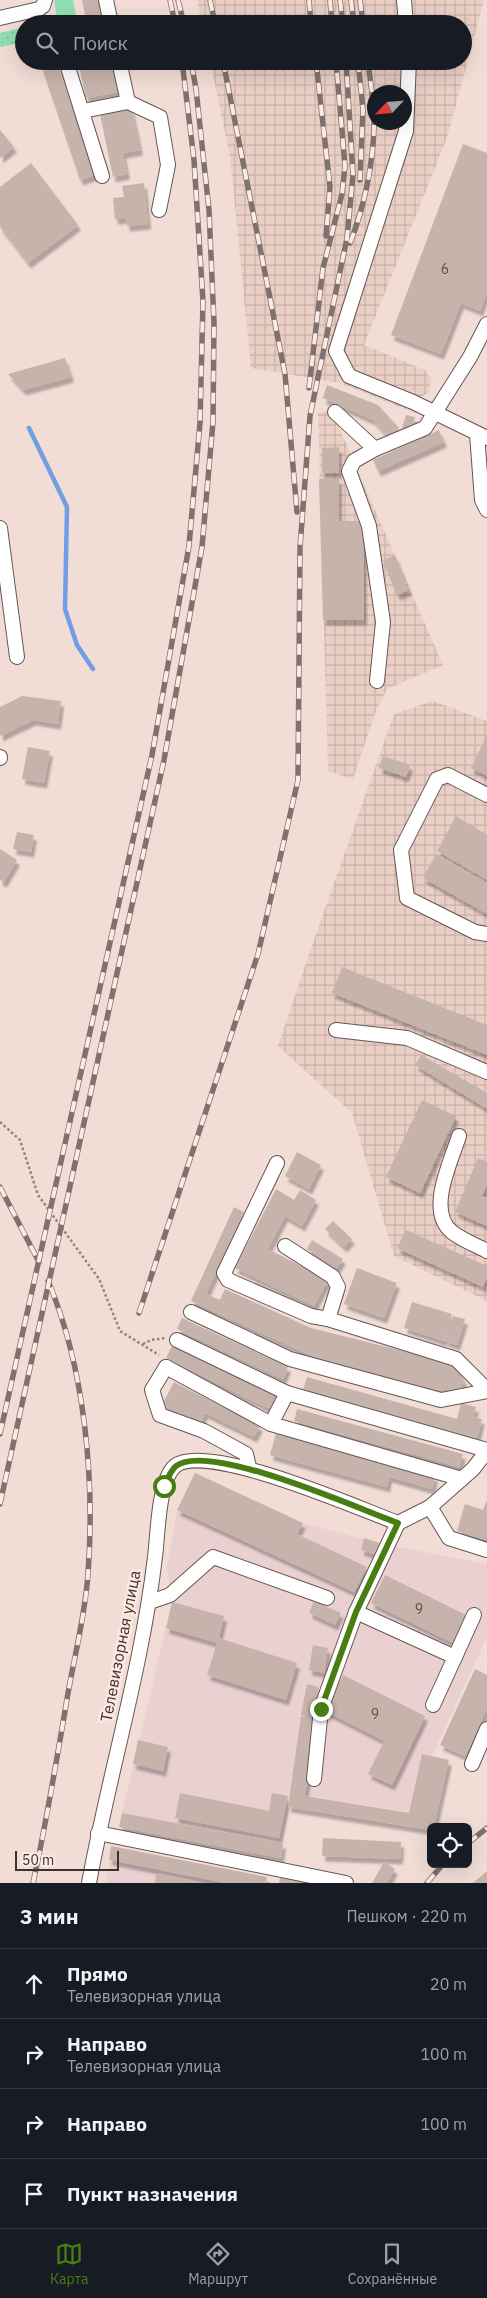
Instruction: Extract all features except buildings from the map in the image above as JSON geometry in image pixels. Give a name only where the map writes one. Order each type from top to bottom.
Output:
[{"type":"lane","points":[[0,18],[39,9],[43,6],[45,0]]},
{"type":"lane","points":[[106,0],[109,15]]},
{"type":"lane","points":[[404,0],[405,15]]},
{"type":"lane","points":[[69,70],[102,176]]},
{"type":"lane","points":[[121,70],[128,102]]},
{"type":"lane","points":[[409,70],[406,131],[336,351],[349,376],[436,413],[482,436],[482,500],[487,510]]},
{"type":"lane","points":[[83,111],[128,102],[160,117],[168,165],[159,210]]},
{"type":"lane","points":[[377,681],[383,622],[369,526],[349,471],[354,460],[425,428],[436,413],[487,324]]},
{"type":"lane","points":[[336,412],[375,449]]},
{"type":"lane","points":[[0,528],[16,657]]},
{"type":"lane","points":[[487,795],[448,775],[437,779],[401,850],[407,898],[476,932],[487,934]]},
{"type":"lane","points":[[336,1030],[407,1038],[487,1072]]},
{"type":"lane","points":[[459,1136],[441,1193],[441,1214],[445,1224],[453,1232],[487,1251]]},
{"type":"lane","points":[[276,1163],[224,1273],[228,1280],[311,1316],[328,1319],[456,1359],[487,1391]]},
{"type":"lane","points":[[285,1246],[333,1277],[338,1287],[328,1319]]},
{"type":"lane","points":[[191,1312],[290,1359],[432,1398],[441,1400],[487,1391]]},
{"type":"lane","points":[[177,1340],[287,1393],[487,1451],[462,1479],[430,1507],[398,1523],[356,1612],[321,1709],[314,1780]]},
{"type":"lane","points":[[248,1467],[246,1454],[204,1431],[160,1415],[152,1390],[166,1367],[271,1424],[462,1479]]},
{"type":"lane","points":[[271,1424],[287,1393]]},
{"type":"lane","name":"Телевизорная улица","points":[[89,1883],[98,1833],[150,1602],[164,1486],[175,1466],[189,1461],[203,1460],[248,1467],[398,1523]]},
{"type":"lane","points":[[430,1507],[449,1538],[487,1550]]},
{"type":"lane","points":[[150,1602],[170,1595],[213,1557],[327,1598]]},
{"type":"lane","points":[[356,1612],[455,1657]]},
{"type":"lane","points":[[432,1705],[474,1615]]},
{"type":"lane","points":[[472,1764],[487,1729]]},
{"type":"lane","points":[[98,1833],[346,1883]]},
{"type":"path","points":[[0,1122],[20,1140],[38,1195],[99,1279],[120,1332],[157,1352],[166,1367]]},
{"type":"path","points":[[143,1344],[163,1338],[177,1340]]},
{"type":"shaded area","points":[[197,0],[484,0],[472,45],[472,15],[200,15]]},
{"type":"shaded area","points":[[212,70],[465,70],[447,138],[364,345],[425,370],[431,379],[429,393],[422,396],[415,413],[340,383],[251,368],[230,156]]},
{"type":"shaded area","points":[[318,412],[329,412],[337,423],[443,665],[387,689],[376,711],[353,779],[328,771]]},
{"type":"shaded area","points":[[433,701],[487,721],[487,1301],[394,1256],[352,1113],[278,1046],[394,714]]},
{"type":"shaded area","points":[[195,1473],[303,1523],[383,1544],[487,1564],[487,1637],[432,1756],[449,1760],[436,1817],[291,1793],[283,1843],[122,1813],[172,1602],[167,1566],[177,1510]]},
{"type":"shaded area","points":[[110,1860],[226,1883],[106,1883]]},
{"type":"green space","points":[[54,0],[73,0],[76,15],[56,15]]},
{"type":"green space","points":[[15,29],[15,44],[0,47],[0,33]]},
{"type":"waterway","points":[[29,428],[67,507],[65,609],[77,645],[93,669]]},
{"type":"railway","points":[[170,0],[173,15]]},
{"type":"railway","points":[[178,0],[182,15]]},
{"type":"railway","points":[[210,0],[213,15]]},
{"type":"railway","points":[[309,0],[310,15]]},
{"type":"railway","points":[[330,0],[331,15]]},
{"type":"railway","points":[[340,0],[342,15]]},
{"type":"railway","points":[[351,0],[353,15]]},
{"type":"railway","points":[[360,0],[362,15]]},
{"type":"railway","points":[[0,1434],[152,755],[189,546],[200,423],[203,301],[194,160],[183,70]]},
{"type":"railway","points":[[0,1504],[164,760],[202,547],[213,422],[214,323],[209,210],[193,70]]},
{"type":"railway","points":[[225,70],[285,374],[297,512]]},
{"type":"railway","points":[[317,70],[330,187],[326,236]]},
{"type":"railway","points":[[309,388],[323,268],[342,194],[345,166],[337,70]]},
{"type":"railway","points":[[139,1313],[258,954],[298,780],[300,547],[310,416],[347,238],[353,175],[347,70]]},
{"type":"railway","points":[[359,70],[363,110],[360,180]]},
{"type":"railway","points":[[350,243],[363,201],[372,156],[374,119],[369,70]]},
{"type":"railway","points":[[0,1187],[39,1262]]},
{"type":"railway","points":[[33,1883],[47,1816],[84,1607],[90,1538],[88,1463],[79,1387],[61,1315],[48,1281]]},
{"type":"railway","points":[[472,1840],[487,1828]]},
{"type":"railway","points":[[427,1883],[440,1868]]},
{"type":"route","points":[[164,1486],[175,1466],[189,1461],[203,1460],[248,1467],[398,1523],[356,1612],[321,1709]]}]
